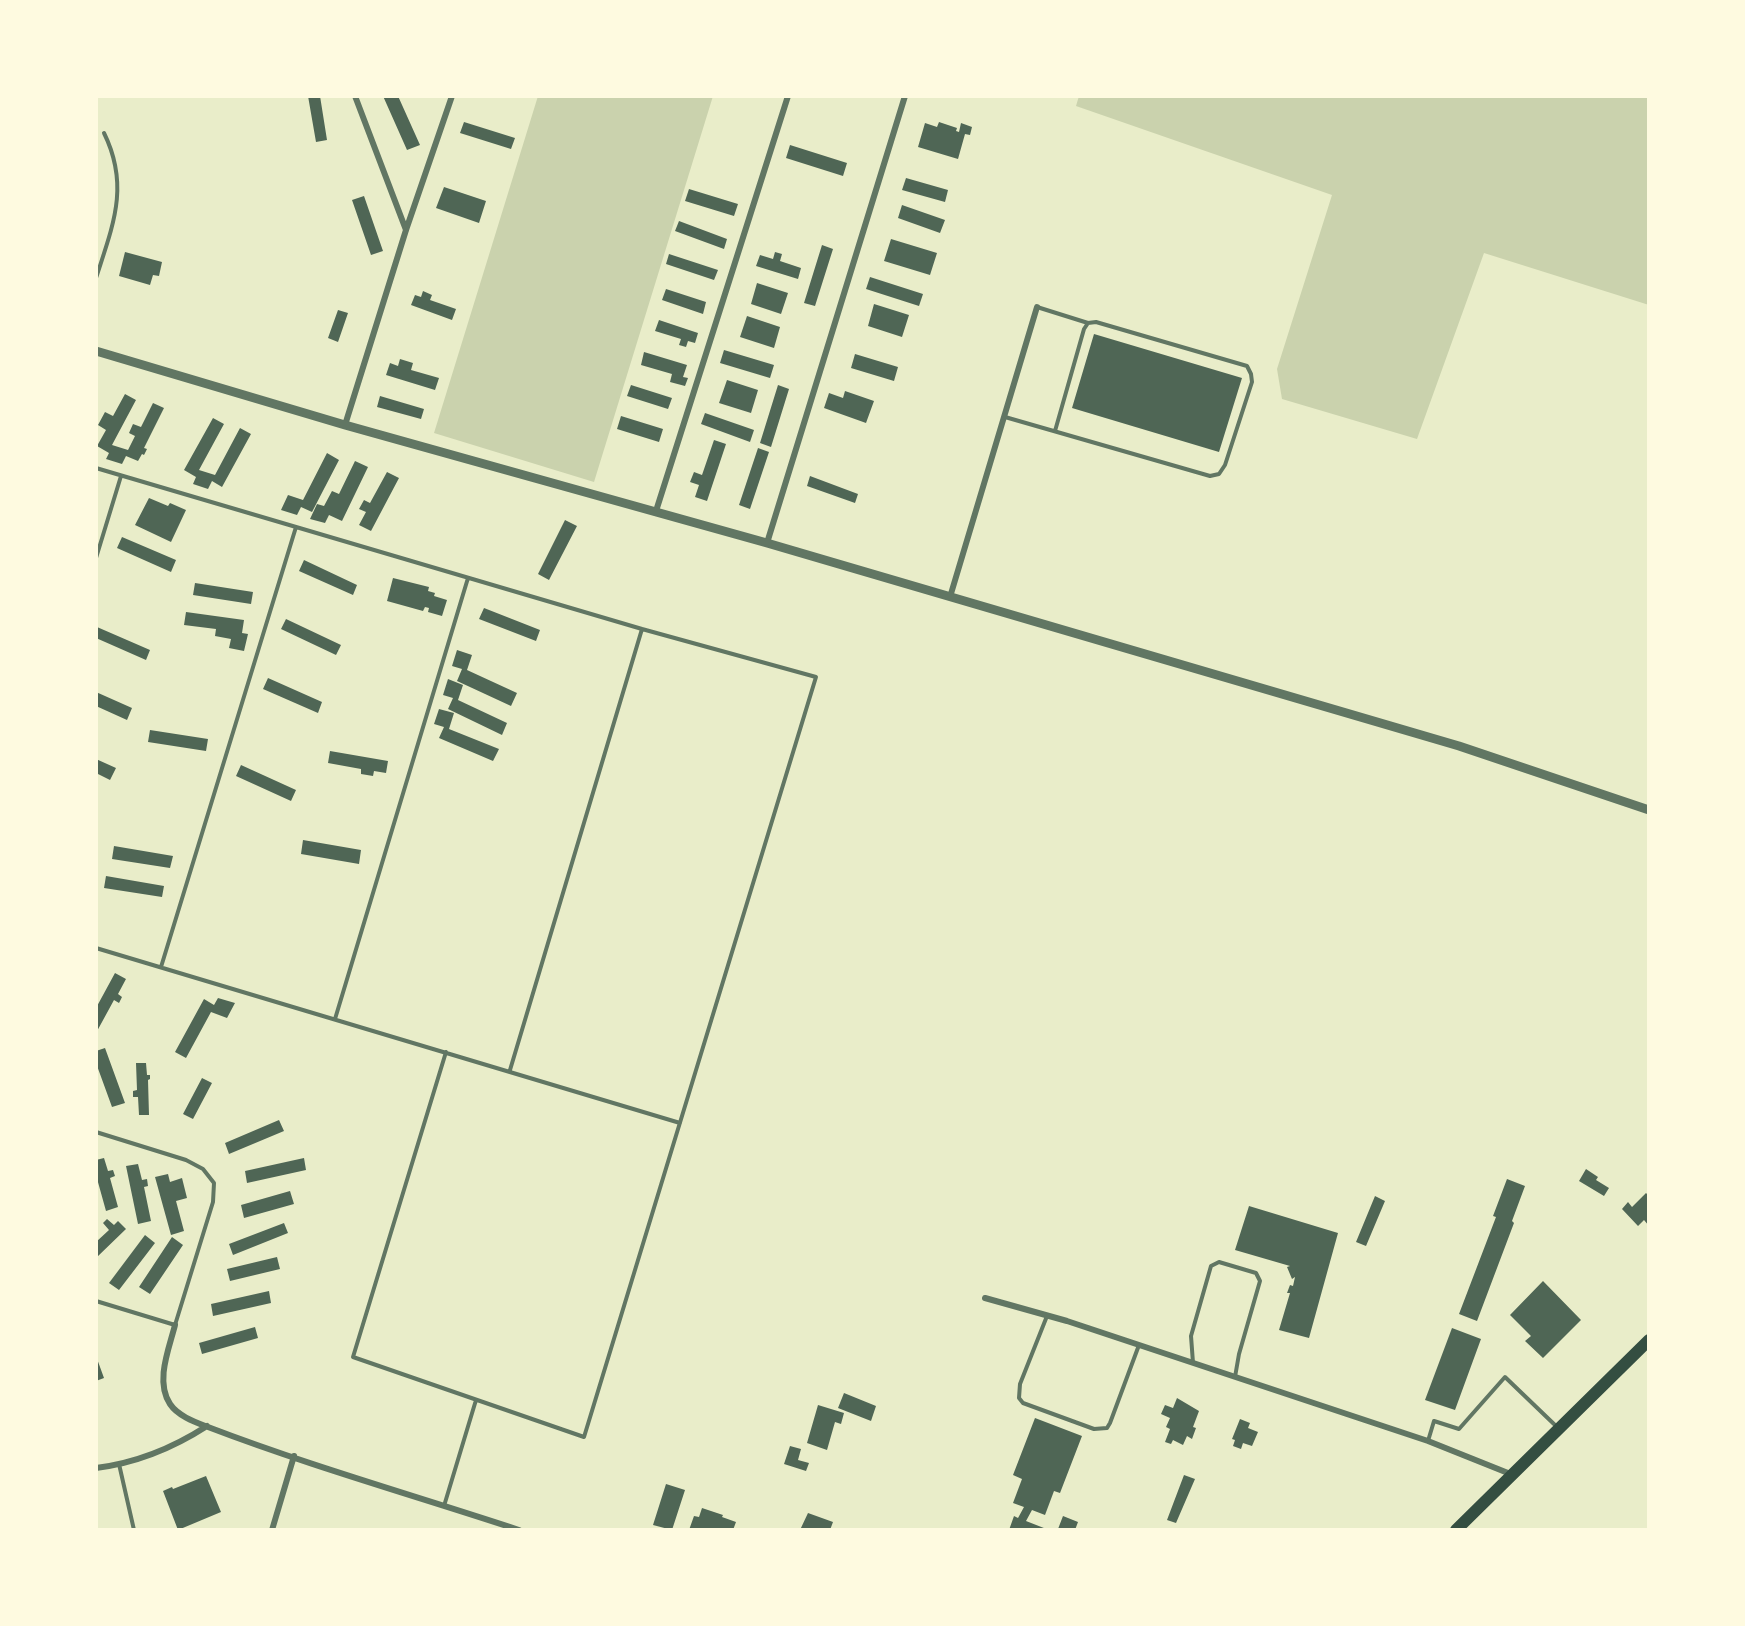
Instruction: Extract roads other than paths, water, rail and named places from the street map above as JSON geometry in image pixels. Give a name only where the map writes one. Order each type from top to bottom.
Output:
[{"type":"main road","points":[[1456,1530],[1649,1340]]},
{"type":"street","points":[[355,96],[406,230]]},
{"type":"street","points":[[345,425],[406,230],[452,96]]},
{"type":"street","points":[[656,512],[789,96]]},
{"type":"street","points":[[767,543],[905,96]]},
{"type":"street","points":[[950,597],[1037,307]]},
{"type":"street","points":[[96,351],[345,425],[767,543],[1459,746],[1649,810]]},
{"type":"street","points":[[985,1298],[1139,1345],[1428,1441],[1514,1475]]},
{"type":"street","points":[[175,1325],[162,1377],[164,1393],[177,1412],[207,1426],[519,1530]]},
{"type":"street","points":[[96,1468],[150,1456],[180,1444],[207,1426]]},
{"type":"street","points":[[272,1530],[294,1456]]},
{"type":"lane","points":[[96,278],[119,192],[114,152],[104,132]]},
{"type":"lane","points":[[1004,417],[1210,476],[1219,474],[1225,465],[1252,382],[1247,366],[1037,307]]},
{"type":"lane","points":[[1055,432],[1084,329],[1088,323]]},
{"type":"lane","points":[[96,468],[642,629],[816,677],[584,1437],[353,1358],[446,1052]]},
{"type":"lane","points":[[96,558],[121,476]]},
{"type":"lane","points":[[161,967],[296,527]]},
{"type":"lane","points":[[335,1019],[468,578]]},
{"type":"lane","points":[[510,1070],[642,629]]},
{"type":"lane","points":[[96,948],[510,1070],[680,1123]]},
{"type":"lane","points":[[96,1132],[186,1160],[203,1169],[214,1183],[213,1202],[175,1325],[96,1301]]},
{"type":"lane","points":[[1193,1363],[1191,1336],[1211,1266],[1219,1262],[1256,1273],[1260,1281],[1239,1354],[1235,1377]]},
{"type":"lane","points":[[1047,1316],[1020,1384],[1019,1398],[1023,1403],[1094,1430],[1107,1428],[1110,1423],[1139,1345]]},
{"type":"lane","points":[[1428,1441],[1434,1421],[1459,1429],[1504,1377],[1559,1428]]},
{"type":"lane","points":[[444,1506],[476,1400]]},
{"type":"lane","points":[[119,1464],[134,1530]]}]
